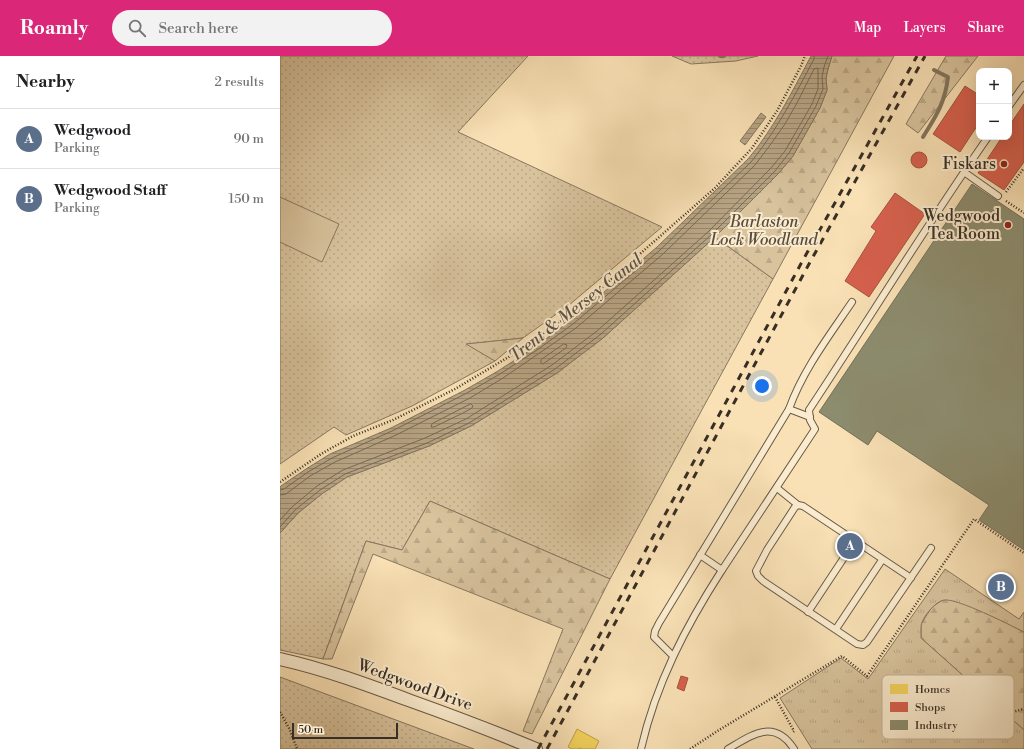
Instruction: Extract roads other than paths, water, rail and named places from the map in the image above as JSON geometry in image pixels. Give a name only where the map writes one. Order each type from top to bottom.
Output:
[{"type":"street","name":"Wedgwood Drive","points":[[280,659],[310,666],[358,681],[536,749]]},
{"type":"lane","points":[[1010,104],[1024,85]]},
{"type":"lane","points":[[641,749],[654,702],[673,656],[704,598],[815,429],[810,420],[809,410],[986,140]]},
{"type":"lane","points":[[964,172],[1000,197]]},
{"type":"lane","points":[[673,656],[654,637],[654,631],[789,409],[794,396],[813,361],[852,302]]},
{"type":"lane","points":[[789,409],[810,417]]},
{"type":"lane","points":[[777,488],[798,505],[803,506],[911,578]]},
{"type":"lane","points":[[798,505],[795,507],[767,550],[756,571],[758,576],[808,612],[858,644],[863,645],[867,642],[931,548]]},
{"type":"lane","points":[[808,612],[855,541]]},
{"type":"lane","points":[[700,555],[722,570]]},
{"type":"lane","points":[[836,630],[882,560]]},
{"type":"lane","points":[[728,749],[753,734],[764,731],[780,735],[787,740],[794,749]]},
{"type":"water","points":[[811,56],[832,56],[826,78],[827,90],[820,108],[793,156],[778,174],[715,237],[603,338],[557,373],[471,426],[429,446],[347,477],[323,493],[298,513],[280,533],[281,486],[330,454],[391,428],[465,390],[498,371],[535,347],[570,321],[657,247],[748,159],[766,135],[790,96]]},
{"type":"water","points":[[761,113],[766,117],[745,145],[740,141]]},
{"type":"waterway","points":[[923,137],[939,109],[947,86],[948,77],[934,70]]},
{"type":"railway","points":[[538,749],[803,260],[917,56]]},
{"type":"railway","points":[[547,749],[809,264],[925,56]]},
{"type":"place","name":"Fiskars","points":[[1004,164]]},
{"type":"place","name":"Wedgwood Tea Room","points":[[1008,225]]},
{"type":"place","name":"Wedgwood","points":[[850,546]]},
{"type":"place","name":"Wedgwood Staff","points":[[1001,587]]},
{"type":"park label","name":"Barlaston Lock Woodland","points":[[764,231]]},
{"type":"water label","name":"Trent & Mersey Canal","points":[[576,308]]}]
